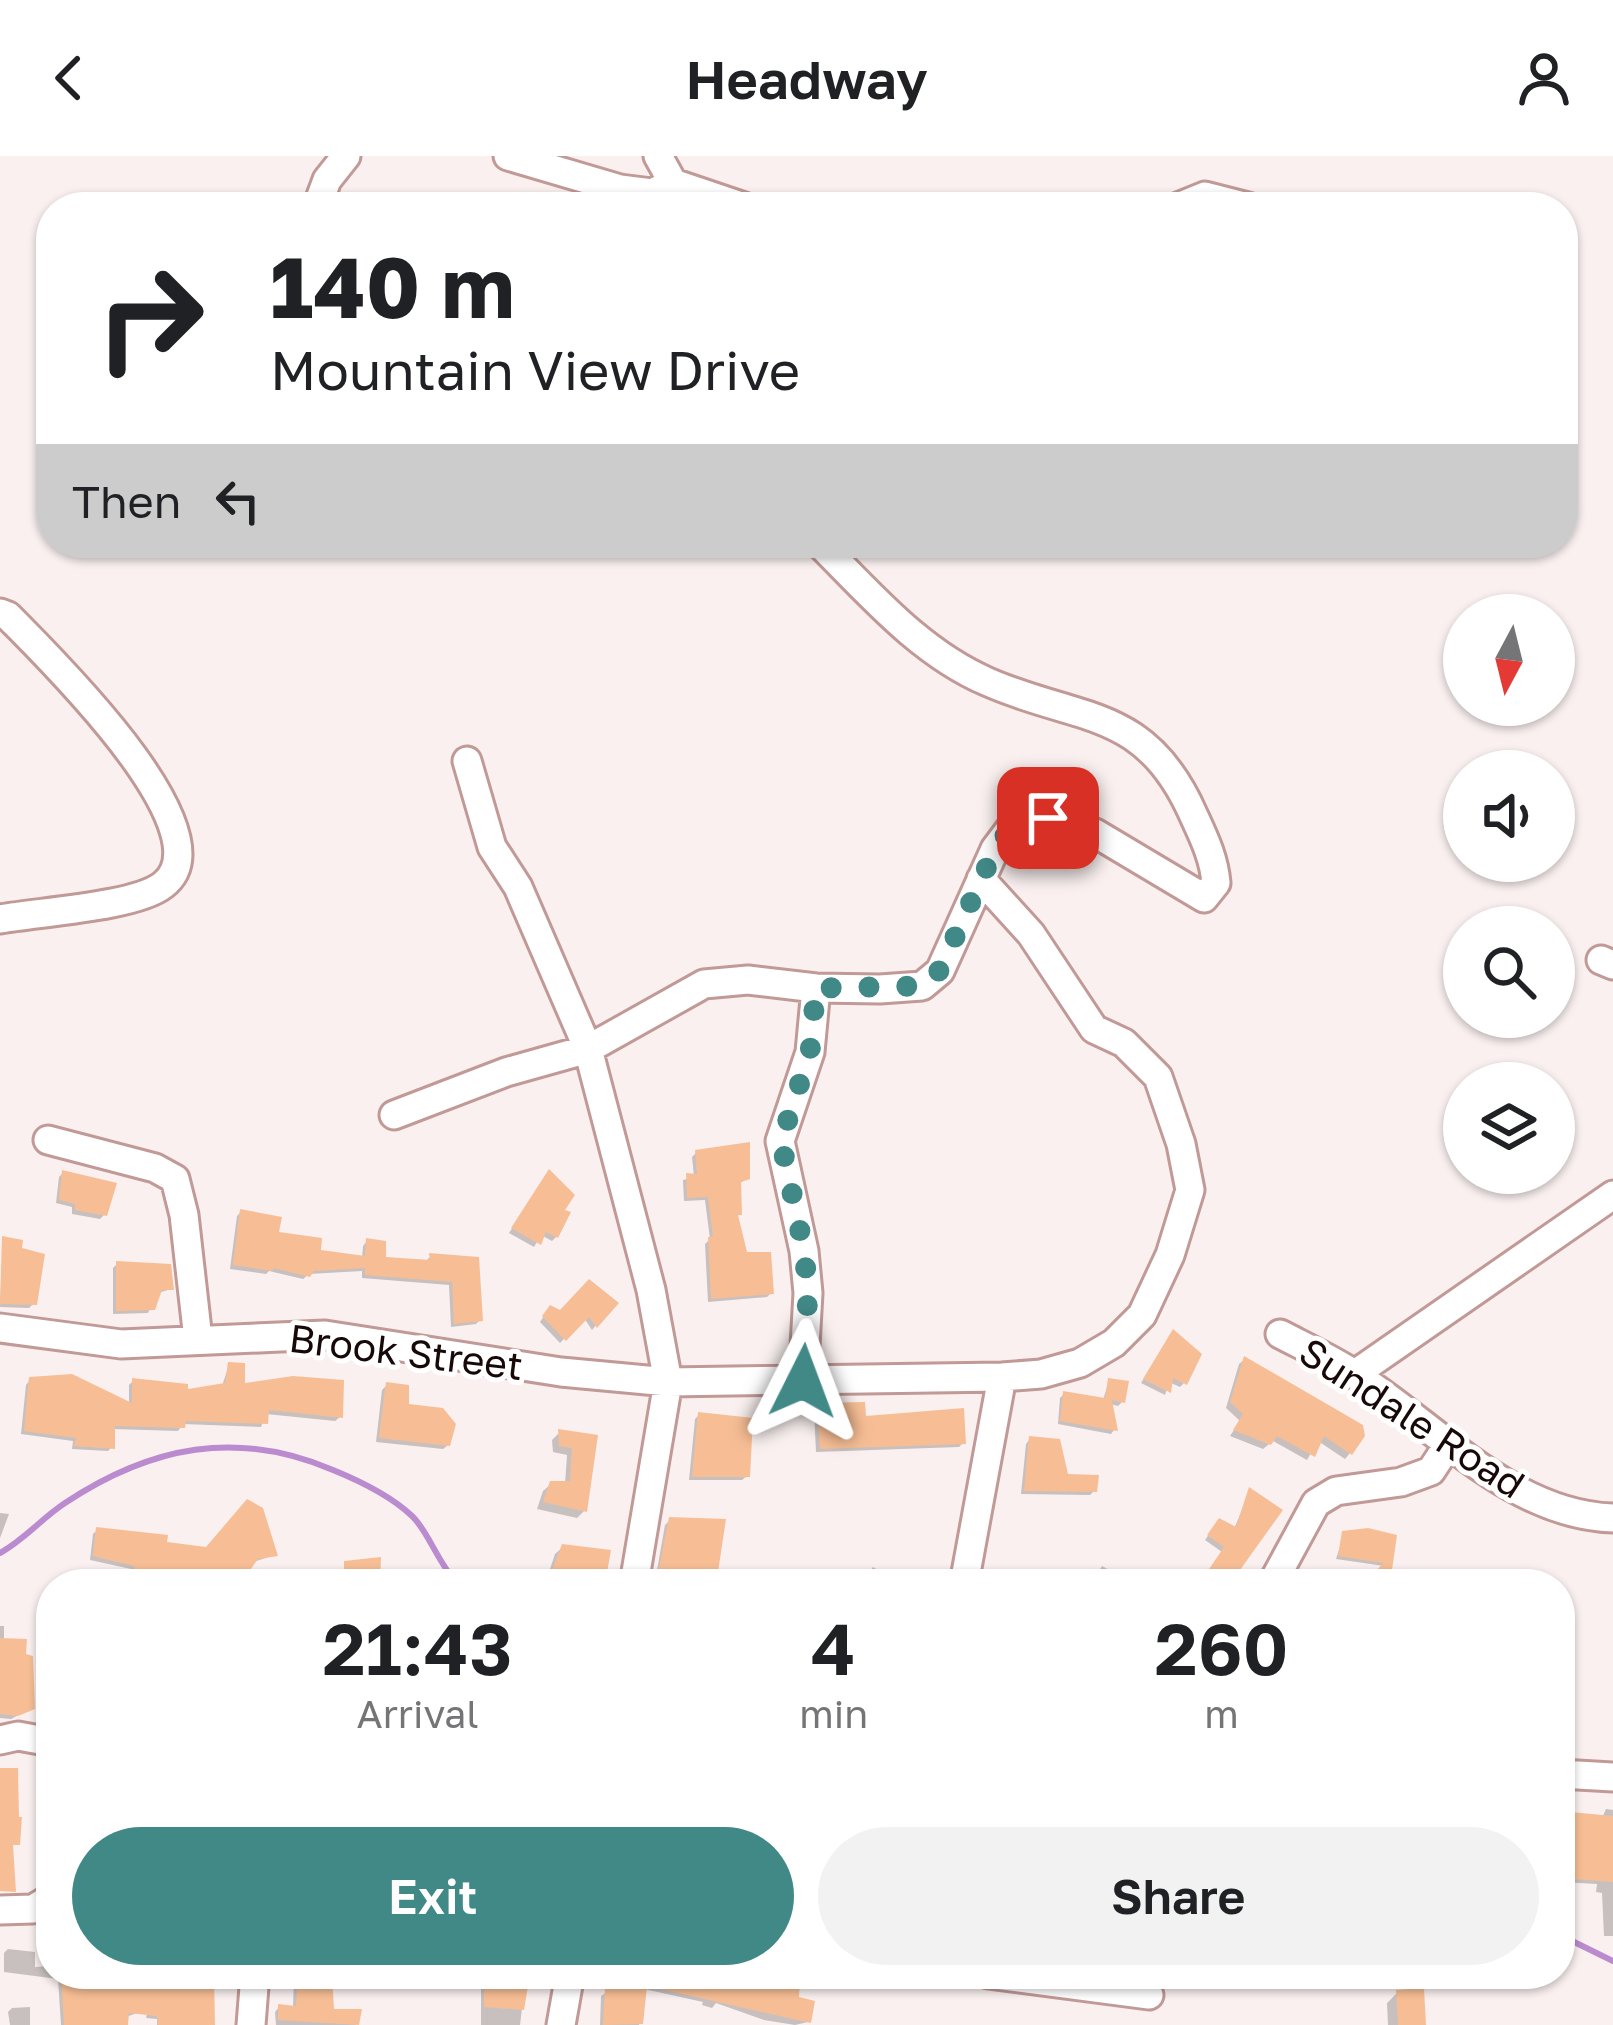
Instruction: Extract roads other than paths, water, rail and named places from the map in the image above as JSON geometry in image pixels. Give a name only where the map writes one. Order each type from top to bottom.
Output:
[{"type":"street","points":[[323,192],[346,156]]},
{"type":"street","points":[[508,156],[644,192]]},
{"type":"street","points":[[658,156],[673,183],[700,192]]},
{"type":"street","points":[[654,192],[673,183]]},
{"type":"street","points":[[394,1115],[506,1072],[588,1049],[704,984],[748,980],[816,988],[922,986],[940,970],[981,879],[1010,829],[1048,818],[1095,832],[1204,898],[1216,883],[1215,862],[1184,792],[1140,738],[1095,715],[987,682],[913,637],[834,558]]},
{"type":"street","points":[[0,613],[100,711],[172,817],[178,847],[177,868],[162,886],[125,900],[0,920]]},
{"type":"street","points":[[467,761],[491,848],[518,887],[588,1049],[651,1290],[668,1382],[637,1569]]},
{"type":"street","name":"Brook Street","points":[[0,1328],[121,1344],[325,1334],[562,1372],[668,1382],[1002,1377],[1041,1374],[1080,1363],[1114,1343],[1142,1315],[1170,1255],[1190,1190],[1181,1144],[1158,1077],[1124,1043],[1094,1029],[1031,934],[981,879]]},
{"type":"street","points":[[803,1381],[806,1272],[781,1141],[810,1052],[816,988]]},
{"type":"street","points":[[48,1140],[155,1168],[175,1179],[184,1215],[198,1339]]},
{"type":"street","points":[[1355,1374],[1613,1195]]},
{"type":"street","name":"Sundale Road","points":[[1280,1334],[1355,1374],[1448,1445],[1530,1496],[1567,1510],[1613,1519]]},
{"type":"street","points":[[967,1569],[1002,1377]]},
{"type":"street","points":[[1280,1569],[1316,1503],[1336,1491],[1402,1482],[1431,1471],[1448,1445]]},
{"type":"street","points":[[0,1740],[18,1736],[36,1739]]},
{"type":"street","points":[[1575,1775],[1613,1777]]},
{"type":"street","points":[[0,1910],[36,1907]]},
{"type":"street","points":[[251,2025],[254,1989]]},
{"type":"street","points":[[561,2025],[567,1989]]},
{"type":"street","points":[[1103,1989],[1149,1995]]},
{"type":"waterway","points":[[0,1553],[65,1503],[130,1468],[162,1457],[229,1447],[297,1457],[385,1496],[418,1523],[447,1569]]},
{"type":"waterway","points":[[1575,1942],[1613,1961]]}]
